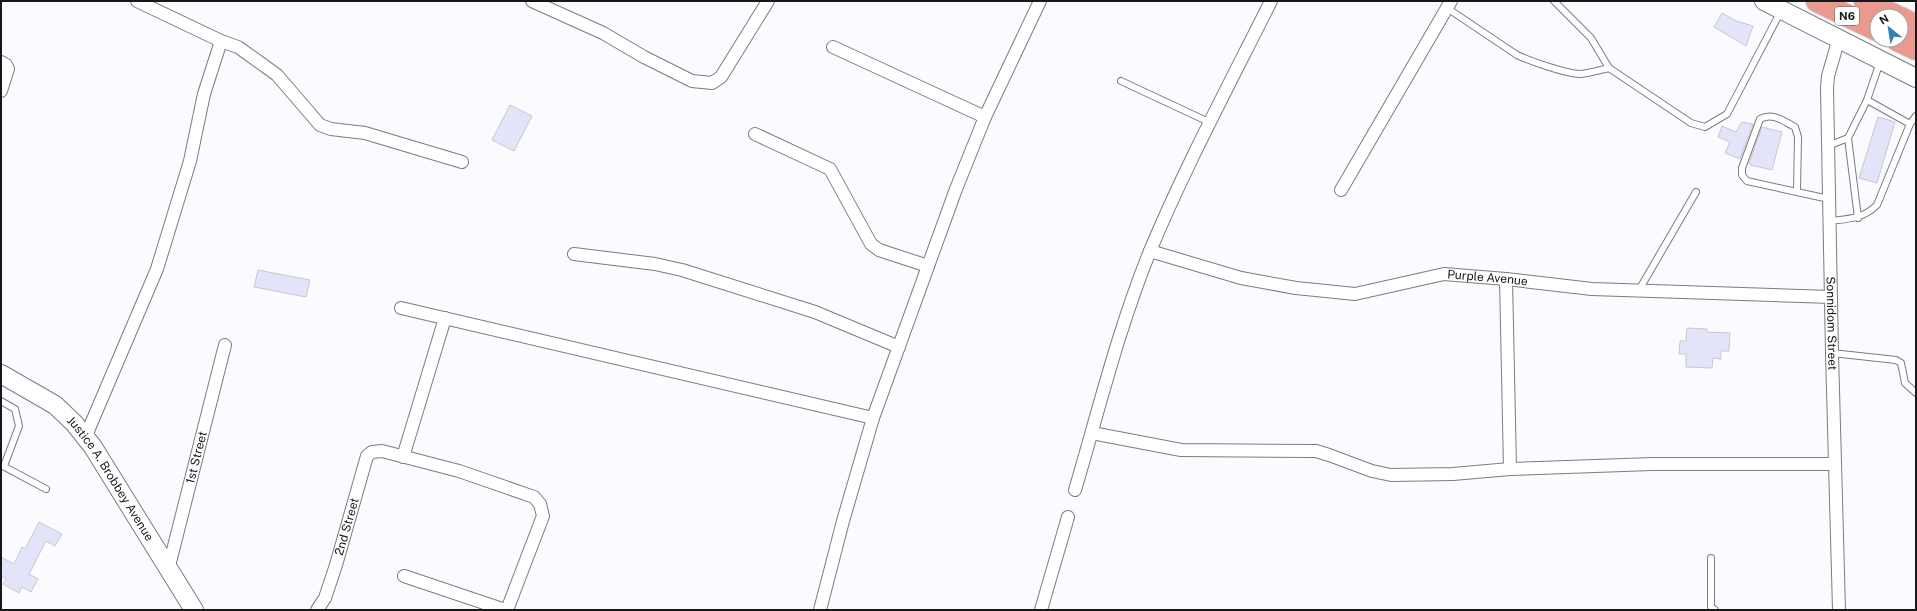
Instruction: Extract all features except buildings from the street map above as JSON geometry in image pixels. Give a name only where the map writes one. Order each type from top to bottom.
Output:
[{"type":"highway","name":"N6","points":[[1816,1],[1869,26]]},
{"type":"highway","name":"N6","points":[[1865,1],[1879,8]]},
{"type":"street","points":[[137,1],[221,41],[238,47],[277,75],[320,125],[331,129],[365,133],[462,162]]},
{"type":"street","points":[[532,1],[603,32],[644,57],[692,81],[712,83],[721,77],[768,1]]},
{"type":"street","points":[[820,610],[843,521],[873,418],[956,190],[985,117],[1040,1]]},
{"type":"street","points":[[1075,490],[1116,342],[1150,251],[1210,123],[1271,1]]},
{"type":"street","points":[[1764,1],[1916,78]]},
{"type":"street","points":[[1341,190],[1449,4]]},
{"type":"street","name":"Sonnidom Street","points":[[1839,38],[1828,76],[1827,88],[1839,610]]},
{"type":"street","points":[[86,438],[157,269],[190,161],[204,94],[221,41]]},
{"type":"street","points":[[833,47],[985,117]]},
{"type":"street","points":[[1,62],[6,65],[8,74],[1,91]]},
{"type":"street","points":[[755,134],[830,169],[871,244],[878,250],[928,266]]},
{"type":"street","name":"Purple Avenue","points":[[1150,251],[1241,278],[1296,288],[1355,294],[1444,274],[1506,278],[1592,289],[1831,297]]},
{"type":"street","points":[[574,254],[655,264],[682,270],[815,312],[899,347]]},
{"type":"street","points":[[1506,278],[1510,469]]},
{"type":"street","points":[[401,308],[873,418]]},
{"type":"street","points":[[404,576],[506,610],[543,516],[540,504],[534,497],[459,471],[402,456],[445,318]]},
{"type":"street","name":"1st Street","points":[[168,570],[225,344]]},
{"type":"street","name":"Justice A. Brobbey Avenue","points":[[1,374],[55,405],[74,423],[86,438],[194,610]]},
{"type":"street","points":[[1092,433],[1181,450],[1316,451],[1372,471],[1391,475],[1476,473],[1510,469],[1652,464],[1835,464]]},
{"type":"street","name":"2nd Street","points":[[317,610],[325,598],[367,456],[372,452],[382,451],[402,456]]},
{"type":"street","points":[[1042,610],[1068,517]]},
{"type":"lane","points":[[1554,1],[1591,38],[1609,68],[1691,123],[1705,127],[1727,114],[1782,10]]},
{"type":"lane","points":[[1449,4],[1517,55],[1528,60],[1577,74],[1609,68]]},
{"type":"lane","points":[[1858,218],[1848,138],[1867,100],[1881,60]]},
{"type":"lane","points":[[1121,81],[1210,123]]},
{"type":"lane","points":[[1867,100],[1910,124]]},
{"type":"lane","points":[[1797,191],[1798,137],[1795,127],[1772,115],[1765,116],[1760,119],[1742,168],[1742,175],[1747,181],[1829,199]]},
{"type":"lane","points":[[1829,222],[1858,218],[1869,213],[1876,205],[1910,124],[1916,116]]},
{"type":"lane","points":[[1828,146],[1848,138]]},
{"type":"lane","points":[[1639,290],[1696,192]]},
{"type":"lane","points":[[1832,353],[1896,360],[1901,363],[1905,383],[1916,393]]},
{"type":"lane","points":[[1,401],[15,409],[18,426],[2,465],[46,489]]},
{"type":"lane","points":[[1711,558],[1711,607],[1715,610]]}]
